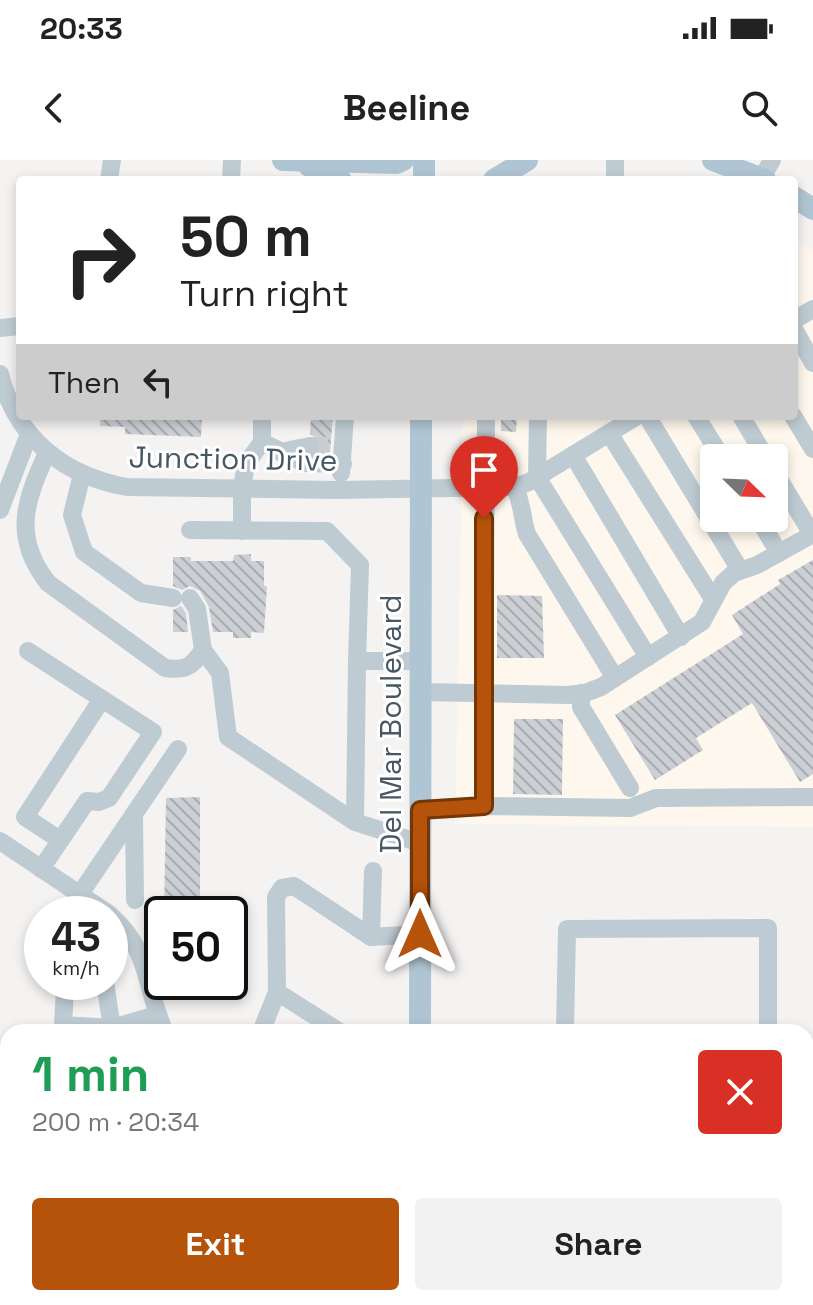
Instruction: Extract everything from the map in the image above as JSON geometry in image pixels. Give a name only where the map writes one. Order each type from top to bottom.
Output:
[{"type":"main road","points":[[292,161],[397,163],[403,160]]},
{"type":"main road","points":[[501,176],[527,160]]},
{"type":"main road","points":[[713,160],[766,173]]},
{"type":"main road","points":[[292,161],[331,176]]},
{"type":"main road","name":"Del Mar Boulevard","points":[[420,1024],[421,420]]},
{"type":"street","points":[[798,336],[813,363]]},
{"type":"street","name":"Junction Drive","points":[[0,374],[16,414]]},
{"type":"street","name":"Junction Drive","points":[[20,420],[47,453],[103,483],[127,487],[337,490],[515,487]]},
{"type":"street","points":[[242,531],[242,488],[246,464],[262,442],[262,420]]},
{"type":"street","points":[[337,490],[345,420]]},
{"type":"street","points":[[484,806],[486,420]]},
{"type":"street","points":[[538,420],[537,477],[648,657]]},
{"type":"street","points":[[615,678],[527,534],[522,502],[515,487],[630,420]]},
{"type":"street","points":[[649,420],[740,570]]},
{"type":"street","points":[[698,420],[713,444]]},
{"type":"street","points":[[743,420],[758,444]]},
{"type":"street","points":[[795,420],[813,449]]},
{"type":"street","points":[[609,433],[713,599]]},
{"type":"street","points":[[0,510],[29,434]]},
{"type":"street","points":[[262,442],[304,463],[341,452]]},
{"type":"street","points":[[280,452],[310,446]]},
{"type":"street","points":[[47,453],[30,491],[24,524],[29,549],[48,583],[165,668],[181,670],[194,665],[203,650]]},
{"type":"street","points":[[573,455],[681,637]]},
{"type":"street","points":[[82,474],[72,515],[84,552],[141,593],[182,598],[197,609],[203,650],[220,673],[228,737],[355,822],[420,843]]},
{"type":"street","points":[[421,692],[581,693],[601,687],[702,622],[723,583],[740,570],[757,565],[813,534],[788,494]]},
{"type":"street","points":[[190,530],[327,531],[360,565],[355,822]]},
{"type":"street","points":[[766,532],[779,553]]},
{"type":"street","points":[[28,651],[153,732],[109,798],[99,802],[87,801],[41,869]]},
{"type":"street","points":[[357,661],[421,661]]},
{"type":"street","points":[[581,693],[581,707],[630,788]]},
{"type":"street","points":[[60,840],[25,817],[102,699]]},
{"type":"street","points":[[80,894],[178,749]]},
{"type":"street","points":[[420,810],[484,806],[630,808],[656,798],[813,797]]},
{"type":"street","points":[[134,814],[135,900]]},
{"type":"street","points":[[0,841],[83,896]]},
{"type":"street","points":[[371,937],[373,871]]},
{"type":"street","points":[[264,1024],[277,992],[276,897],[282,888],[294,886],[371,937],[420,934]]},
{"type":"street","points":[[565,1024],[567,929],[768,928],[768,1024]]},
{"type":"street","points":[[128,933],[134,939],[161,1024]]},
{"type":"street","points":[[277,992],[311,1024]]},
{"type":"street","points":[[63,1024],[64,1000]]},
{"type":"street","points":[[108,1000],[111,1024]]},
{"type":"shaded area","points":[[798,241],[813,250],[813,827],[455,824],[463,420],[798,420]]},
{"type":"building","points":[[100,420],[202,420],[201,437],[125,434],[125,427],[100,426]]},
{"type":"building","points":[[311,420],[333,420],[330,452],[320,451],[319,439],[310,434]]},
{"type":"building","points":[[501,420],[517,420],[516,432],[501,431]]},
{"type":"building","points":[[251,554],[251,561],[264,561],[264,586],[267,586],[264,633],[251,632],[251,638],[233,638],[233,632],[213,632],[209,607],[200,591],[190,586],[182,590],[173,586],[173,557],[191,557],[191,561],[233,561],[234,555]]},
{"type":"building","points":[[813,560],[813,774],[800,782],[752,703],[696,738],[703,750],[655,780],[615,715],[743,634],[732,615],[780,584],[778,580]]},
{"type":"building","points":[[497,595],[542,596],[544,658],[497,658]]},
{"type":"building","points":[[181,606],[186,613],[188,632],[173,632],[173,610]]},
{"type":"building","points":[[514,719],[563,719],[562,795],[513,794]]},
{"type":"building","points":[[200,797],[200,896],[164,896],[166,798]]},
{"type":"tunnel","points":[[310,446],[335,446]]},
{"type":"route","points":[[420,934],[420,810],[484,806],[484,518]]}]
